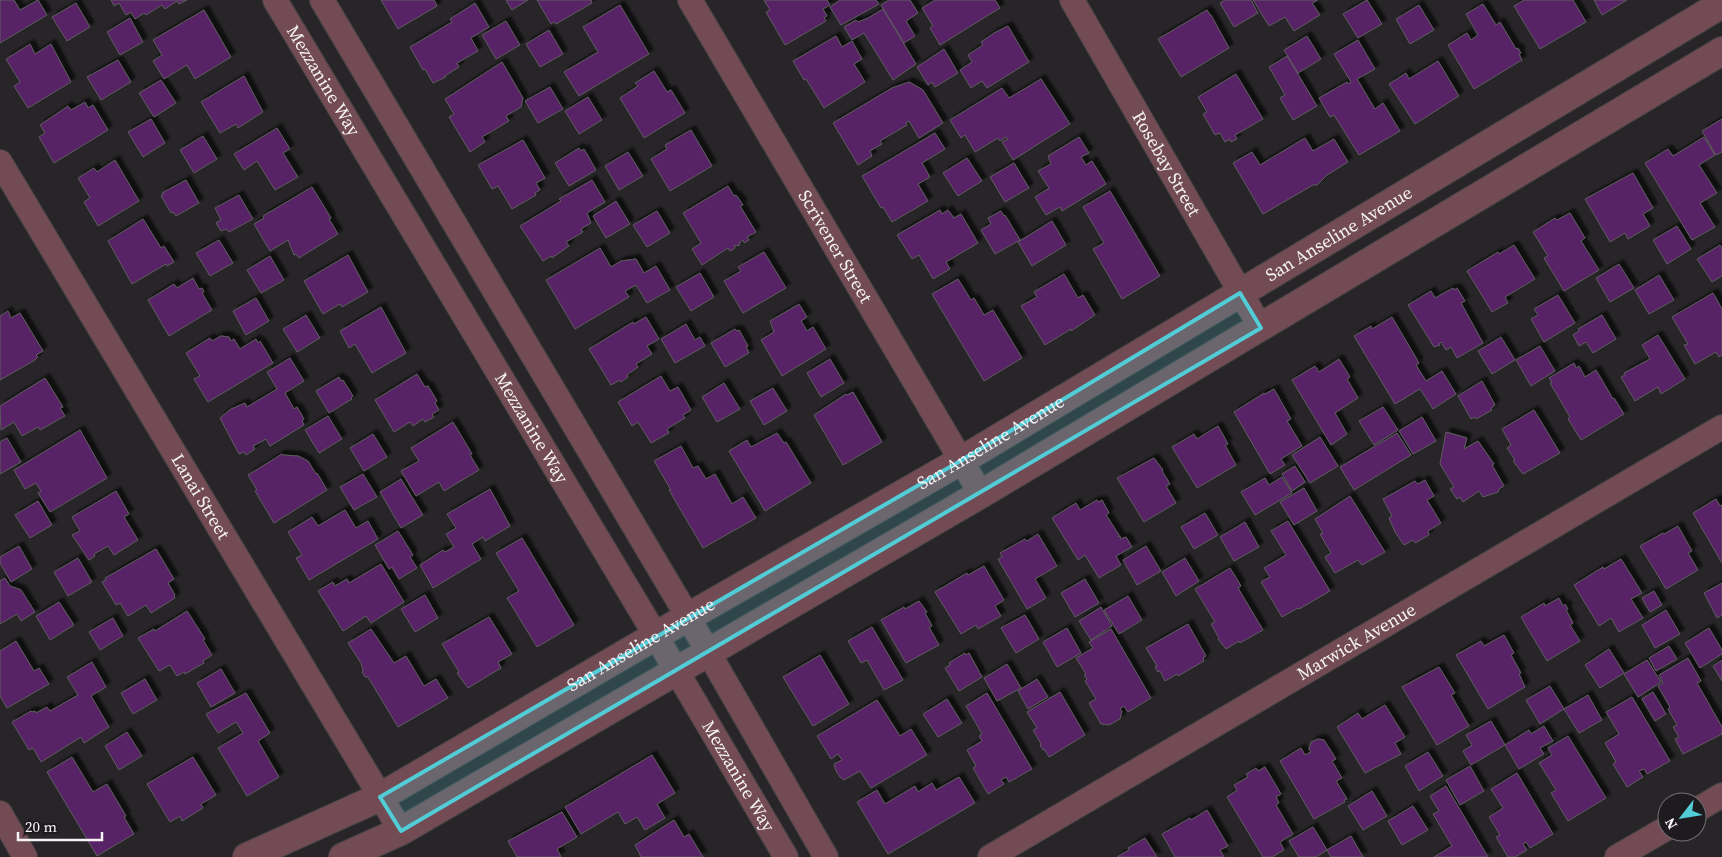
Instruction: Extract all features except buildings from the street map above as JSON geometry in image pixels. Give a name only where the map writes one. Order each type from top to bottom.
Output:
[{"type":"street","name":"Mezzanine Way","points":[[275,0],[677,670],[786,857]]},
{"type":"street","name":"Mezzanine Way","points":[[322,0],[688,617],[826,857]]},
{"type":"street","name":"Scrivener Street","points":[[690,0],[981,494]]},
{"type":"street","name":"Rosebay Street","points":[[1081,3],[1261,328]]},
{"type":"street","name":"San Anseline Avenue","points":[[247,857],[380,797],[962,460],[1722,4]]},
{"type":"street","points":[[343,857],[401,831],[981,494],[1722,51]]},
{"type":"street","name":"Lanai Street","points":[[0,162],[401,831]]},
{"type":"street","name":"Marwick Avenue","points":[[990,857],[1722,427]]},
{"type":"street","points":[[1707,804],[1722,795]]},
{"type":"street","points":[[0,813],[26,857]]},
{"type":"street","points":[[1617,857],[1657,834]]},
{"type":"highlighted area","points":[[1240,293],[1261,328],[401,831],[380,797],[962,460]]}]
